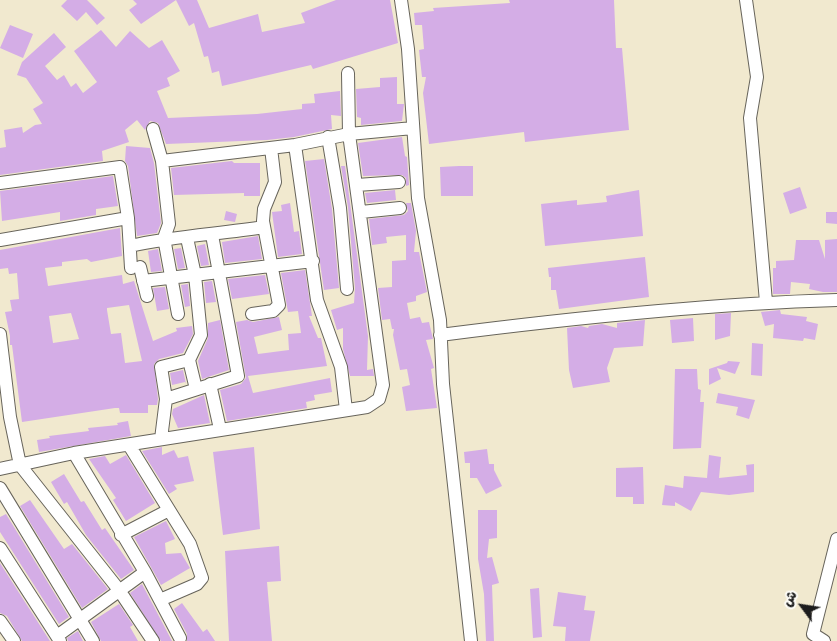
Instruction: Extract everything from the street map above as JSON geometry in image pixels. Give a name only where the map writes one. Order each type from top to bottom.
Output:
[{"type":"street","points":[[401,0],[408,49],[418,198],[440,335],[443,384],[471,641]]},
{"type":"street","points":[[746,0],[757,77],[750,118],[766,302]]},
{"type":"street","points":[[0,468],[74,453],[372,406],[379,399],[382,390],[350,134],[348,73]]},
{"type":"street","points":[[162,162],[295,145],[350,134],[413,128]]},
{"type":"street","points":[[153,129],[162,162],[169,224],[164,238],[178,314]]},
{"type":"street","points":[[328,137],[340,208],[347,289]]},
{"type":"street","points":[[295,145],[317,300],[340,368],[346,410]]},
{"type":"street","points":[[252,314],[273,311],[279,305],[264,228],[264,209],[273,190],[276,173],[271,148]]},
{"type":"street","points":[[0,183],[120,167],[128,218],[130,246],[135,267],[143,281],[147,296]]},
{"type":"street","points":[[276,173],[299,172]]},
{"type":"street","points":[[357,185],[399,182]]},
{"type":"street","points":[[361,212],[400,208]]},
{"type":"street","points":[[0,240],[128,218]]},
{"type":"street","points":[[130,246],[164,238],[187,238],[264,228]]},
{"type":"street","points":[[166,399],[238,376],[212,235]]},
{"type":"street","points":[[187,238],[195,275],[201,335],[189,360],[196,389]]},
{"type":"street","points":[[143,281],[312,261]]},
{"type":"street","points":[[440,335],[530,324],[766,302],[837,300]]},
{"type":"street","points":[[0,334],[4,397],[20,465],[119,590],[153,641]]},
{"type":"street","points":[[161,439],[166,399],[162,367],[189,360]]},
{"type":"street","points":[[210,384],[220,430]]},
{"type":"street","points":[[129,445],[190,544],[202,578],[197,584],[160,600]]},
{"type":"street","points":[[74,453],[160,600],[179,640]]},
{"type":"street","points":[[0,488],[93,641]]},
{"type":"street","points":[[0,514],[11,506]]},
{"type":"street","points":[[121,535],[169,510]]},
{"type":"street","points":[[824,641],[812,638],[837,539]]},
{"type":"street","points":[[0,548],[58,639],[144,572]]},
{"type":"street","points":[[0,621],[14,641]]},
{"type":"building","points":[[67,0],[87,0],[105,18],[97,25],[86,12],[77,21],[61,6]]},
{"type":"building","points":[[133,0],[176,0],[141,24],[129,10],[137,4]]},
{"type":"building","points":[[176,0],[197,0],[209,28],[258,14],[262,32],[305,23],[301,13],[336,0],[390,0],[398,43],[313,69],[311,65],[222,86],[219,71],[212,73],[208,56],[204,57],[194,23],[189,26]]},
{"type":"building","points":[[509,0],[614,0],[616,48],[622,48],[629,130],[525,142],[524,132],[429,144],[423,93],[426,77],[422,77],[419,50],[424,49],[422,25],[415,25],[414,13],[434,11],[433,8],[510,3]]},
{"type":"building","points":[[10,25],[33,34],[23,58],[0,48]]},
{"type":"building","points":[[101,30],[116,47],[130,31],[149,48],[162,40],[180,71],[167,78],[170,86],[157,91],[168,118],[257,114],[302,109],[302,104],[315,103],[314,94],[340,91],[341,116],[331,115],[332,129],[294,137],[267,140],[166,144],[158,123],[150,121],[145,130],[137,120],[125,130],[129,142],[102,151],[103,161],[0,175],[0,148],[6,147],[4,130],[22,127],[23,133],[35,125],[42,124],[33,109],[43,103],[26,78],[17,75],[22,62],[54,33],[66,47],[45,66],[57,80],[64,75],[71,87],[76,83],[83,93],[97,82],[74,51]]},
{"type":"building","points":[[397,77],[397,104],[404,104],[402,121],[361,125],[361,118],[357,117],[356,89],[380,87],[380,78]]},
{"type":"building","points":[[402,137],[405,156],[407,157],[409,185],[406,186],[406,178],[402,175],[363,176],[358,143]]},
{"type":"building","points":[[126,146],[150,148],[154,163],[161,223],[157,233],[137,236],[128,166],[125,161]]},
{"type":"building","points":[[324,159],[332,209],[339,288],[324,290],[305,161]]},
{"type":"building","points":[[232,161],[234,163],[260,163],[260,196],[244,196],[244,193],[174,195],[171,168]]},
{"type":"building","points":[[341,166],[345,166],[368,336],[367,370],[373,369],[374,376],[350,376],[343,349],[343,328],[337,330],[331,310],[354,303],[355,288],[348,207]]},
{"type":"building","points":[[473,166],[473,196],[441,196],[440,167]]},
{"type":"building","points":[[113,176],[118,206],[96,209],[96,215],[60,221],[60,212],[2,221],[0,191]]},
{"type":"building","points":[[800,187],[807,208],[790,214],[783,193]]},
{"type":"building","points":[[395,190],[396,200],[367,203],[365,193]]},
{"type":"building","points":[[639,190],[643,236],[545,246],[541,204],[577,200],[577,205],[607,202],[606,196]]},
{"type":"building","points":[[290,203],[294,232],[299,231],[302,254],[278,257],[272,212],[282,211],[281,205]]},
{"type":"building","points":[[406,203],[411,203],[416,231],[414,252],[419,252],[427,292],[416,296],[416,301],[407,303],[410,319],[420,317],[422,323],[429,322],[433,339],[426,340],[434,368],[431,369],[437,408],[406,411],[402,387],[410,385],[407,369],[400,370],[393,335],[394,329],[392,329],[390,319],[382,320],[378,288],[392,287],[392,261],[406,260],[406,235],[386,237],[387,243],[372,245],[369,219],[404,215],[408,211]]},
{"type":"building","points":[[226,211],[237,214],[235,222],[224,220]]},
{"type":"building","points":[[826,212],[837,212],[837,224],[826,223]]},
{"type":"building","points":[[120,228],[122,256],[91,262],[87,259],[62,262],[62,266],[45,268],[48,286],[122,275],[123,284],[134,281],[153,341],[177,331],[176,328],[192,326],[193,334],[183,353],[159,359],[154,364],[157,405],[148,405],[148,413],[120,413],[119,408],[115,408],[22,422],[12,345],[10,345],[5,312],[12,311],[10,300],[19,299],[17,273],[9,274],[8,268],[0,269],[0,250]],"holes":[[[129,305],[142,361],[125,363],[121,333],[111,334],[107,308]],[[71,313],[79,339],[53,343],[49,316]]]},
{"type":"building","points":[[258,236],[262,259],[225,263],[222,242]]},
{"type":"building","points":[[837,239],[837,292],[809,289],[810,284],[791,282],[790,294],[773,294],[773,268],[776,268],[776,261],[794,260],[796,240],[819,240],[825,259],[825,240]]},
{"type":"building","points":[[205,244],[209,265],[201,266],[197,246]]},
{"type":"building","points":[[181,248],[185,268],[178,269],[174,249]]},
{"type":"building","points":[[158,249],[162,271],[151,272],[148,251]]},
{"type":"building","points":[[645,257],[649,297],[559,309],[556,290],[551,290],[551,277],[549,277],[548,268]]},
{"type":"building","points":[[305,270],[312,316],[309,316],[318,338],[321,338],[327,366],[248,376],[253,393],[330,378],[332,392],[314,395],[315,400],[306,402],[307,408],[227,421],[220,390],[241,384],[246,378],[236,322],[247,320],[253,322],[279,317],[282,330],[254,337],[258,354],[289,350],[288,334],[301,333],[298,311],[288,312],[281,273]]},
{"type":"building","points":[[265,275],[269,294],[232,299],[228,279]]},
{"type":"building","points":[[212,281],[216,302],[206,303],[204,282]]},
{"type":"building","points":[[188,284],[190,306],[185,307],[181,285]]},
{"type":"building","points":[[165,287],[169,309],[157,311],[153,288]]},
{"type":"building","points":[[780,310],[781,314],[807,317],[806,321],[818,324],[815,340],[804,338],[803,341],[773,338],[774,324],[765,326],[761,312]]},
{"type":"building","points":[[731,313],[730,336],[715,340],[715,314]]},
{"type":"building","points":[[693,318],[694,341],[672,343],[670,320]]},
{"type":"building","points":[[220,320],[229,370],[202,379],[198,361],[208,338],[208,323]]},
{"type":"building","points":[[645,320],[643,346],[614,348],[607,368],[610,382],[573,388],[569,370],[567,328],[581,326],[588,328],[589,326],[602,324],[617,328],[617,323]]},
{"type":"building","points":[[752,343],[763,344],[762,376],[751,375]]},
{"type":"building","points":[[728,361],[740,362],[735,374],[717,368],[721,379],[709,385],[709,369]]},
{"type":"building","points":[[675,369],[697,369],[698,389],[701,390],[700,402],[704,402],[701,448],[673,449]]},
{"type":"building","points":[[183,370],[186,384],[185,382],[172,385],[170,373]]},
{"type":"building","points":[[718,393],[755,400],[749,419],[736,415],[738,407],[716,403]]},
{"type":"building","points":[[204,395],[210,423],[178,428],[172,414],[173,409]]},
{"type":"building","points":[[128,421],[131,436],[39,452],[37,440],[50,438],[49,436],[89,431],[88,428],[118,425],[117,423]]},
{"type":"building","points":[[162,447],[162,455],[174,450],[178,458],[188,456],[194,481],[174,485],[177,489],[169,494],[142,451]]},
{"type":"building","points":[[254,447],[260,529],[223,535],[213,452]]},
{"type":"building","points":[[487,449],[489,464],[494,464],[494,470],[502,486],[486,494],[477,478],[470,478],[470,463],[465,463],[464,452]]},
{"type":"building","points":[[126,455],[155,503],[126,521],[113,500],[116,498],[89,459],[105,456],[110,464]]},
{"type":"building","points":[[709,455],[721,457],[719,478],[747,475],[746,465],[754,464],[754,492],[729,495],[701,492],[691,511],[675,502],[675,506],[662,505],[665,485],[683,488],[684,476],[707,478]]},
{"type":"building","points":[[643,467],[644,504],[633,504],[633,497],[616,497],[616,468]]},
{"type":"building","points":[[64,474],[81,502],[84,501],[102,530],[105,528],[134,570],[121,579],[86,535],[67,502],[64,504],[51,482]]},
{"type":"building","points":[[30,500],[64,549],[72,544],[108,589],[82,608],[20,506]]},
{"type":"building","points":[[478,510],[497,510],[497,538],[489,539],[487,558],[492,557],[499,583],[492,585],[494,641],[486,641],[484,594],[478,559]]},
{"type":"building","points":[[6,514],[69,617],[59,624],[0,532],[0,517]]},
{"type":"building","points":[[166,521],[175,539],[165,543],[166,554],[181,553],[190,568],[161,585],[134,537]]},
{"type":"building","points":[[279,546],[281,581],[267,582],[272,641],[229,641],[225,551]]},
{"type":"building","points":[[0,563],[50,641],[22,641],[7,616],[0,613]]},
{"type":"building","points":[[142,584],[172,641],[161,641],[130,593]]},
{"type":"building","points":[[539,588],[542,637],[533,638],[530,589]]},
{"type":"building","points":[[558,592],[586,596],[584,610],[595,611],[590,641],[565,641],[566,627],[553,626]]},
{"type":"building","points":[[182,603],[203,632],[207,629],[215,641],[187,641],[187,634],[174,609]]},
{"type":"building","points":[[119,604],[133,625],[130,627],[138,641],[101,641],[91,622]]},
{"type":"building","points":[[78,631],[83,641],[68,641],[67,638]]}]
